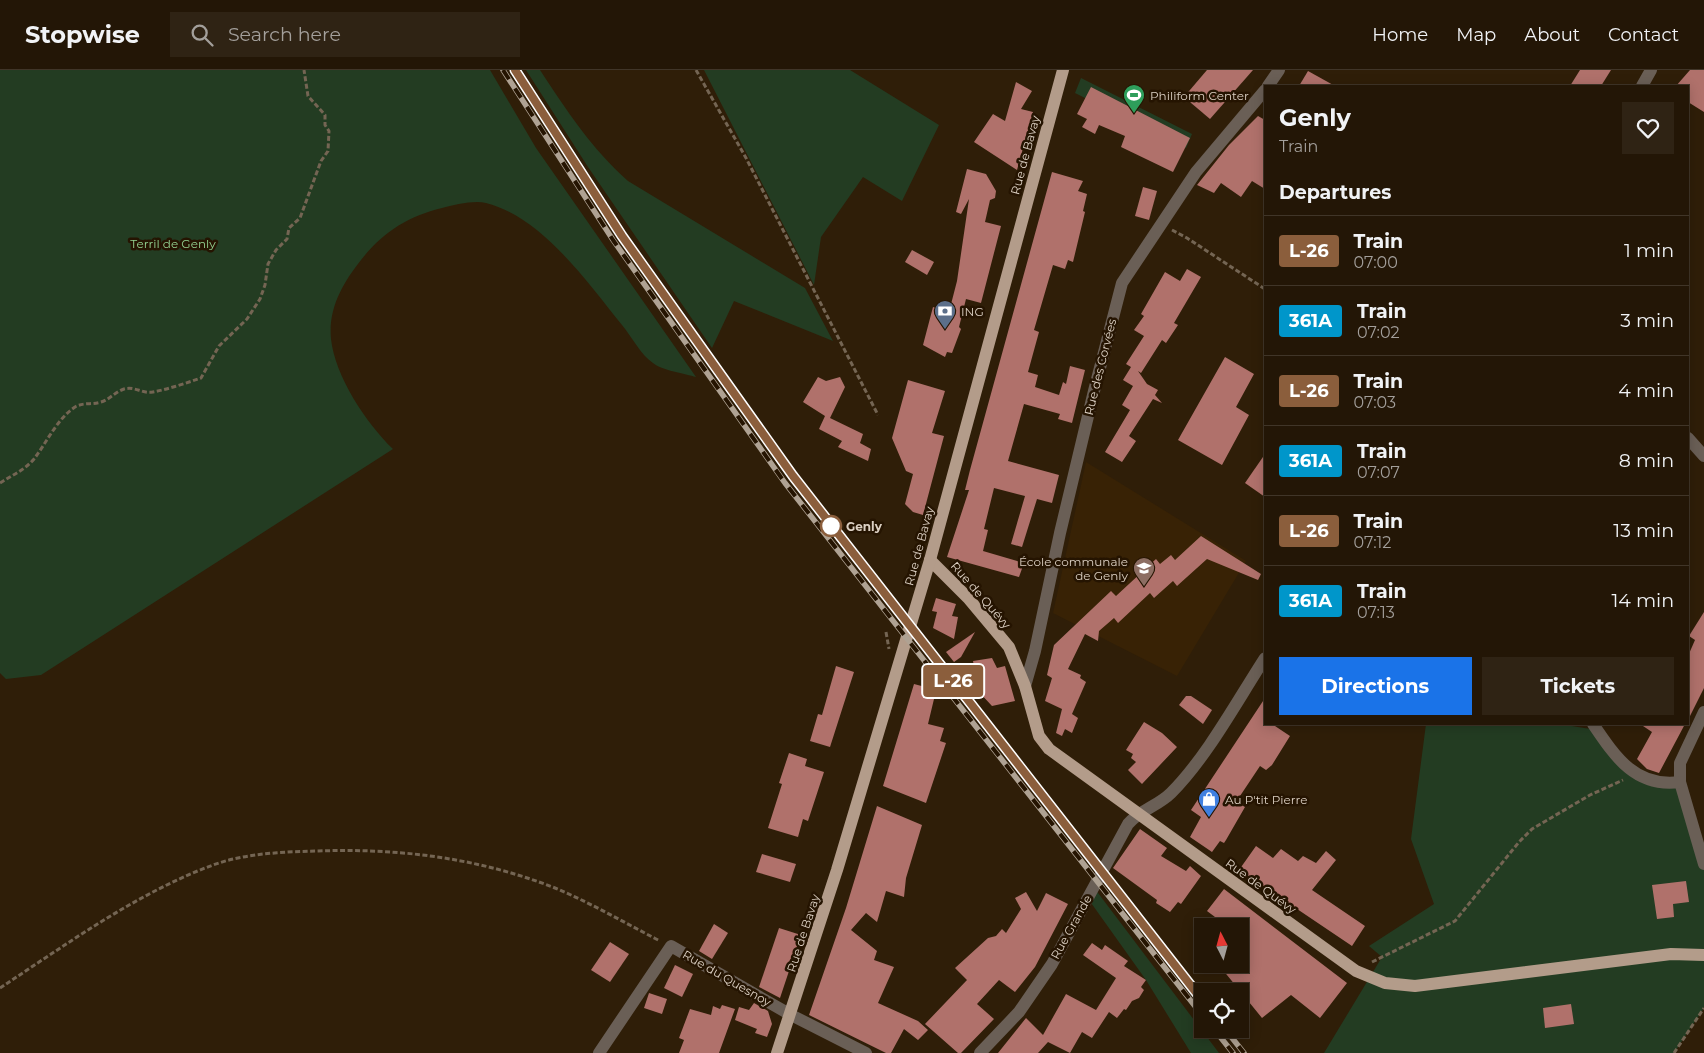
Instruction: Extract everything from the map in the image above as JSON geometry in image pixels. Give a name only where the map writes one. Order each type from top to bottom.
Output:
[{"type":"main road","name":"Rue de Bavay","points":[[777,1053],[838,870],[930,560],[1062,70]]},
{"type":"main road","name":"Rue de Quévy","points":[[930,560],[968,598],[1009,647],[1025,686],[1039,736],[1049,749],[1356,971],[1385,983],[1416,986],[1671,954],[1704,955]]},
{"type":"street","points":[[1269,85],[1279,70]]},
{"type":"street","points":[[1643,85],[1651,70]]},
{"type":"street","name":"Rue des Corvées","points":[[1025,686],[1035,651],[1060,533],[1122,284],[1215,147],[1264,91]]},
{"type":"street","points":[[1689,439],[1704,456]]},
{"type":"street","name":"Rue Grande","points":[[980,1053],[1019,1012],[1052,964],[1128,824],[1137,813],[1153,807],[1170,794],[1194,766],[1264,660]]},
{"type":"street","points":[[1704,712],[1680,763],[1680,782],[1704,864]]},
{"type":"street","points":[[1594,725],[1614,753],[1634,774],[1647,781],[1664,784],[1680,782]]},
{"type":"street","name":"Rue du Quesnoy","points":[[599,1053],[671,946],[790,1015]]},
{"type":"street","points":[[790,1015],[866,1053]]},
{"type":"path","points":[[0,483],[24,469],[34,459],[57,426],[74,408],[86,402],[97,403],[106,401],[124,389],[135,388],[142,392],[153,392],[201,378],[219,346],[247,319],[260,299],[265,285],[268,264],[276,250],[287,239],[289,228],[300,218],[330,142],[325,115],[308,96],[304,70]]},
{"type":"path","points":[[696,70],[746,158],[878,415]]},
{"type":"path","points":[[1161,225],[1187,238],[1264,288]]},
{"type":"path","points":[[1356,971],[1455,921],[1519,842],[1532,829],[1590,795],[1634,774]]},
{"type":"path","points":[[0,988],[86,932],[171,884],[231,860],[292,851],[398,851],[430,855],[501,870],[557,889],[671,946]]},
{"type":"path","points":[[1674,1053],[1704,1008]]},
{"type":"shaded area","name":"École communale de Genly","points":[[1086,462],[1246,561],[1177,676],[1053,613]]},
{"type":"green space","name":"Terril de Genly","points":[[0,70],[490,70],[536,148],[696,377],[662,368],[649,360],[579,272],[545,237],[526,222],[507,211],[486,203],[476,202],[430,211],[418,216],[397,227],[369,250],[343,287],[334,306],[332,317],[331,339],[345,383],[372,426],[393,449],[41,675],[6,679],[0,673]]},
{"type":"green space","points":[[526,70],[540,70],[602,156],[628,181],[805,288],[833,341],[734,301],[712,348],[588,167]]},
{"type":"green space","points":[[704,70],[850,70],[939,125],[902,201],[863,177],[821,237],[814,285]]},
{"type":"green space","name":"Philiform Center","points":[[1081,78],[1192,134],[1186,148],[1075,93]]},
{"type":"green space","points":[[1426,725],[1565,725],[1597,730],[1635,774],[1680,782],[1704,864],[1704,1008],[1674,1053],[1324,1053],[1382,957],[1369,946],[1434,904],[1411,839]]},
{"type":"green space","points":[[1095,889],[1194,1020],[1194,1038],[1208,1038],[1219,1053],[1191,1053],[1146,980],[1089,900]]},
{"type":"building","points":[[1207,70],[1253,70],[1210,119],[1184,97]]},
{"type":"building","points":[[1580,70],[1611,70],[1602,85],[1571,85]]},
{"type":"building","points":[[1690,70],[1704,70],[1704,112],[1689,103],[1689,85],[1677,85]]},
{"type":"building","points":[[1308,71],[1333,85],[1300,85]]},
{"type":"building","points":[[1016,82],[1032,91],[1021,109],[1033,112],[1017,170],[974,142],[993,114],[1005,121]]},
{"type":"building","points":[[1091,87],[1190,138],[1173,172],[1121,147],[1125,136],[1099,125],[1095,134],[1082,127],[1087,119],[1077,114]]},
{"type":"building","points":[[1258,116],[1264,119],[1264,188],[1252,181],[1241,197],[1221,183],[1214,193],[1197,185],[1229,145]]},
{"type":"building","points":[[967,169],[986,174],[996,191],[995,198],[990,200],[985,222],[1001,226],[981,303],[966,299],[959,327],[961,329],[952,353],[947,352],[945,357],[923,345],[933,307],[949,312],[957,281],[969,199],[961,214],[956,212]]},
{"type":"building","points":[[1052,172],[1083,181],[1078,191],[1087,194],[1083,211],[1085,212],[1073,262],[1068,260],[1065,269],[1053,265],[1034,330],[1039,332],[1028,372],[1038,375],[1035,387],[1059,395],[1063,382],[1066,384],[1070,366],[1085,370],[1072,423],[1058,419],[1060,414],[1024,404],[1008,461],[1059,475],[1052,503],[1037,499],[1022,547],[1011,544],[1025,496],[994,488],[984,529],[988,530],[983,551],[1024,563],[1019,577],[947,557],[969,490],[965,490],[970,470]]},
{"type":"building","points":[[1143,187],[1157,191],[1149,220],[1135,216]]},
{"type":"building","points":[[912,250],[934,262],[927,275],[905,262]]},
{"type":"building","points":[[1187,269],[1201,277],[1174,323],[1178,325],[1166,343],[1162,340],[1141,373],[1138,371],[1147,384],[1158,390],[1155,395],[1162,403],[1153,399],[1129,436],[1136,441],[1122,462],[1105,452],[1130,410],[1122,405],[1133,386],[1123,380],[1131,367],[1126,364],[1144,336],[1134,330],[1144,316],[1141,314],[1165,272],[1180,281]]},
{"type":"building","points":[[1225,357],[1254,374],[1236,407],[1249,415],[1222,465],[1178,440]]},
{"type":"building","points":[[818,377],[826,381],[840,377],[845,387],[830,418],[863,434],[860,443],[871,449],[868,461],[838,447],[842,441],[819,429],[825,416],[803,402]]},
{"type":"building","points":[[908,380],[945,391],[932,433],[944,436],[923,515],[913,512],[905,504],[913,474],[906,471],[892,438]]},
{"type":"building","points":[[1264,455],[1264,496],[1245,483]]},
{"type":"building","points":[[1201,536],[1261,574],[1258,580],[1207,559],[1177,586],[1173,581],[1154,598],[1150,593],[1118,623],[1114,618],[1099,631],[1098,641],[1085,634],[1068,669],[1081,675],[1080,678],[1086,682],[1072,714],[1078,718],[1072,733],[1065,729],[1062,736],[1056,733],[1062,709],[1045,701],[1052,678],[1047,675],[1054,645],[1111,591],[1116,596],[1156,559],[1160,564],[1171,555],[1175,560]]},
{"type":"building","points":[[936,598],[956,604],[952,616],[958,617],[954,639],[933,628],[937,612],[932,611]]},
{"type":"building","points":[[1704,612],[1704,688],[1689,718],[1689,654],[1695,640],[1689,636]]},
{"type":"building","points":[[975,632],[961,657],[954,662],[946,652]]},
{"type":"building","points":[[992,658],[997,668],[1005,666],[1015,701],[992,706],[979,692],[973,661]]},
{"type":"building","points":[[836,666],[854,672],[830,747],[810,741],[818,714],[822,715]]},
{"type":"building","points":[[914,684],[929,688],[925,697],[934,699],[928,724],[944,728],[940,741],[946,743],[926,803],[883,786]]},
{"type":"building","points":[[1186,696],[1191,696],[1212,710],[1203,724],[1179,705]]},
{"type":"building","points":[[1264,700],[1264,725],[1274,725],[1290,736],[1272,765],[1266,770],[1260,766],[1236,802],[1245,807],[1224,843],[1220,841],[1212,852],[1190,837],[1201,817],[1191,810]]},
{"type":"building","points":[[1144,722],[1162,733],[1177,747],[1142,784],[1128,770],[1136,762],[1131,758],[1133,754],[1126,750]]},
{"type":"building","points":[[1642,725],[1684,725],[1659,773],[1647,769],[1637,759],[1652,732]]},
{"type":"building","points":[[789,753],[807,759],[805,766],[824,772],[808,821],[803,819],[798,837],[768,828],[782,784],[779,783]]},
{"type":"building","points":[[877,806],[922,825],[906,878],[904,897],[886,891],[877,922],[866,913],[851,930],[877,951],[874,960],[894,967],[878,1003],[918,1021],[928,1030],[918,1040],[904,1029],[891,1053],[886,1053],[809,1015],[846,908]]},
{"type":"building","points":[[1140,829],[1167,848],[1161,856],[1186,871],[1190,866],[1201,876],[1181,904],[1178,902],[1170,912],[1156,903],[1157,900],[1113,868]]},
{"type":"building","points":[[1256,846],[1273,858],[1281,849],[1298,861],[1303,856],[1316,863],[1326,851],[1336,860],[1312,890],[1365,926],[1352,946],[1239,870]]},
{"type":"building","points":[[762,854],[796,864],[790,882],[756,872]]},
{"type":"building","points":[[1686,881],[1689,902],[1673,904],[1674,917],[1657,919],[1652,885]]},
{"type":"building","points":[[1224,889],[1347,983],[1320,1018],[1291,995],[1262,1018],[1249,1002],[1249,983],[1233,983],[1225,973],[1249,973],[1249,918],[1216,918],[1207,911]]},
{"type":"building","points":[[1026,892],[1037,911],[1046,893],[1068,904],[1035,967],[1015,992],[999,980],[977,1004],[994,1019],[961,1053],[958,1053],[925,1024],[967,980],[955,968],[988,938],[996,936],[1002,929],[1006,933],[1021,909],[1015,898]]},
{"type":"building","points":[[714,924],[728,933],[712,959],[699,951]]},
{"type":"building","points":[[779,928],[801,935],[780,998],[759,987]]},
{"type":"building","points":[[610,942],[629,954],[610,982],[591,970]]},
{"type":"building","points":[[1092,943],[1102,950],[1105,945],[1128,961],[1124,966],[1146,980],[1141,987],[1144,990],[1139,998],[1132,1001],[1117,1018],[1109,1012],[1092,1038],[1082,1032],[1070,1053],[1048,1042],[1038,1053],[998,1053],[1026,1018],[1043,1035],[1066,994],[1096,1010],[1116,978],[1083,955]]},
{"type":"building","points":[[675,965],[693,974],[682,997],[664,988]]},
{"type":"building","points":[[649,993],[667,999],[662,1014],[644,1008]]},
{"type":"building","points":[[754,1003],[768,1011],[772,1024],[767,1037],[755,1033],[757,1029],[735,1020],[739,1007],[749,1010]]},
{"type":"building","points":[[1571,1004],[1574,1024],[1545,1028],[1543,1008]]},
{"type":"building","points":[[722,1005],[735,1009],[719,1053],[679,1053],[684,1040],[679,1038],[690,1009],[711,1015],[713,1006],[720,1009]]},
{"type":"railway","points":[[503,70],[613,240],[785,483],[1194,1005]]},
{"type":"railway","points":[[515,70],[594,192],[760,428],[934,659],[1194,990]]},
{"type":"railway","points":[[1221,1038],[1233,1053]]},
{"type":"railway","points":[[1232,1038],[1244,1053]]},
{"type":"train","name":"L-26","points":[[515,70],[622,236],[793,476],[1194,990]]},
{"type":"place","name":"Philiform Center","points":[[1134,114]]},
{"type":"place","name":"ING","points":[[945,330]]},
{"type":"place","name":"Genly","points":[[831,526]]},
{"type":"place","name":"École communale de Genly","points":[[1144,587]]},
{"type":"place","name":"Au P'tit Pierre","points":[[1209,818]]}]
